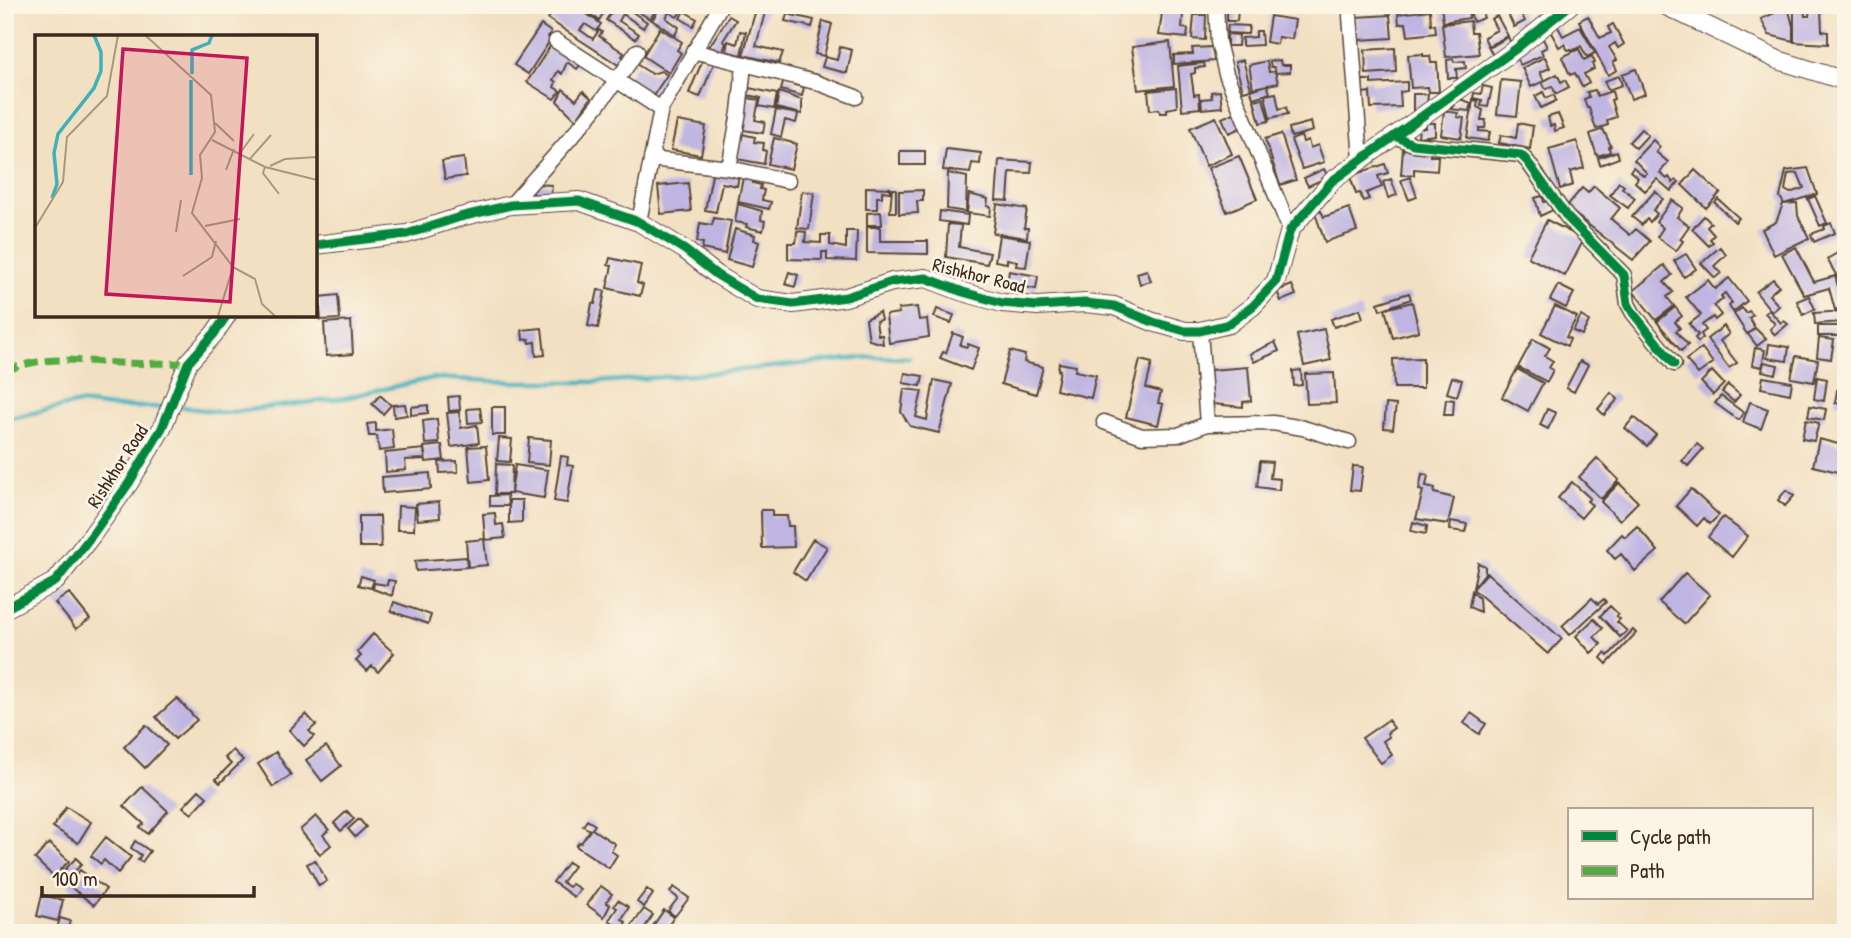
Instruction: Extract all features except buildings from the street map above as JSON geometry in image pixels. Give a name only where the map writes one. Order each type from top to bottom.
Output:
[{"type":"street","points":[[639,222],[661,109],[721,5]]},
{"type":"street","points":[[1216,5],[1218,42],[1226,74],[1290,230]]},
{"type":"street","name":"Rishkhor Road","points":[[317,245],[407,234],[460,217],[511,205],[579,201],[639,222],[757,299],[793,304],[846,297],[892,282],[926,278],[1002,303],[1037,306],[1085,303],[1114,306],[1153,322],[1185,331],[1200,331],[1229,324],[1253,306],[1276,281],[1290,230],[1332,181],[1397,137],[1570,5]]},
{"type":"street","points":[[1664,5],[1778,60],[1846,80]]},
{"type":"street","points":[[1350,16],[1361,160]]},
{"type":"street","points":[[556,41],[661,109]]},
{"type":"street","points":[[511,205],[617,81],[637,51]]},
{"type":"street","points":[[693,51],[815,82],[856,97]]},
{"type":"street","points":[[729,169],[744,65]]},
{"type":"street","points":[[1397,137],[1413,144],[1521,155],[1567,217],[1624,275],[1628,304],[1633,313],[1674,364]]},
{"type":"street","points":[[651,159],[729,169],[788,181]]},
{"type":"street","name":"Rishkhor Road","points":[[5,609],[56,580],[92,535],[162,428],[188,363],[226,317]]},
{"type":"street","points":[[1200,331],[1207,424]]},
{"type":"street","points":[[1104,422],[1142,436],[1178,435],[1207,424],[1273,423],[1303,428],[1349,442]]},
{"type":"waterway","points":[[176,406],[224,413],[344,398],[433,378],[596,382],[871,357],[909,358]]},
{"type":"waterway","points":[[5,419],[80,403],[112,407],[167,407]]},
{"type":"marked path","points":[[5,371],[48,360],[188,363]]},
{"type":"cycle path","points":[[317,245],[407,234],[460,217],[511,205],[579,201],[639,222],[757,299],[793,304],[846,297],[892,282],[926,278],[1002,303],[1037,306],[1085,303],[1114,306],[1153,322],[1185,331],[1200,331],[1229,324],[1253,306],[1276,281],[1290,230],[1332,181],[1517,48],[1570,5]]},
{"type":"cycle path","points":[[1397,137],[1413,144],[1521,155],[1567,217],[1624,275],[1628,304],[1633,313],[1674,364]]},
{"type":"cycle path","points":[[5,609],[56,581],[92,535],[129,483],[162,428],[188,363],[226,317]]}]
